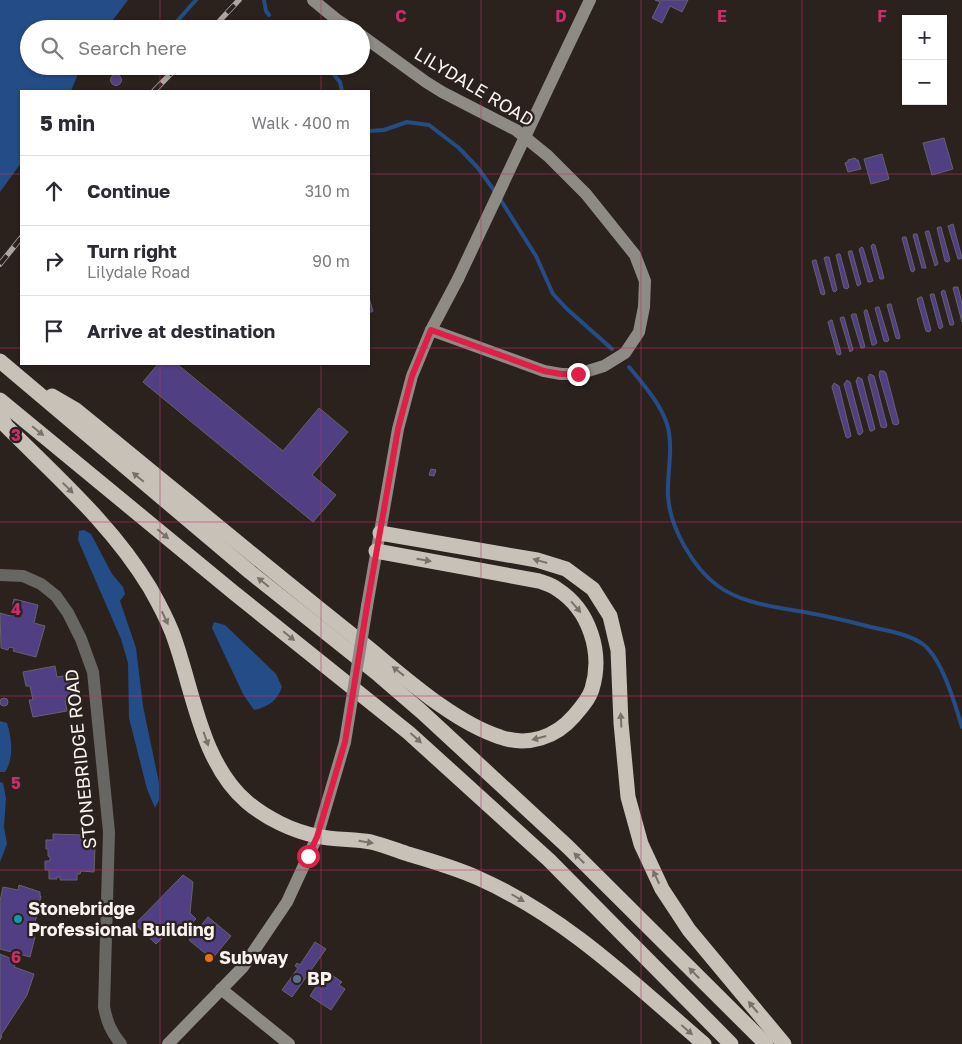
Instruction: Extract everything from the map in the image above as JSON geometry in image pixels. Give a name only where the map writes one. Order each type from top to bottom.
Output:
[{"type":"highway","points":[[3,364],[250,572],[379,675],[422,712],[568,847],[766,1044]]},
{"type":"highway","points":[[22,380],[76,410],[310,602],[433,698],[471,725],[501,738],[520,742],[538,739],[557,732],[581,708],[591,691],[595,673],[595,648],[592,635],[584,617],[574,604],[557,589],[539,581],[376,551]]},
{"type":"highway","points":[[0,400],[233,592],[409,732],[548,860],[731,1044]]},
{"type":"highway","points":[[0,414],[6,426],[96,517],[130,558],[149,587],[172,633],[209,747],[229,782],[246,801],[294,830],[317,837],[370,842],[442,864],[477,877],[511,894],[548,916],[584,941],[704,1044]]},
{"type":"highway","points":[[380,533],[537,560],[566,569],[592,589],[610,616],[618,650],[621,723],[628,796],[641,844],[662,889],[688,930],[784,1044]]},
{"type":"street","points":[[313,0],[338,20]]},
{"type":"street","points":[[168,1044],[243,966],[287,902],[317,837],[345,742],[398,429],[412,376],[431,330],[458,279],[590,0]]},
{"type":"street","name":"LILYDALE ROAD","points":[[370,42],[442,92],[516,130],[548,156],[586,194],[635,255],[645,281],[644,307],[639,332],[625,353],[604,366],[578,374],[544,371],[431,330]]},
{"type":"street","name":"STONEBRIDGE ROAD","points":[[0,575],[22,576],[41,584],[56,596],[68,613],[81,639],[93,672],[109,832],[104,1007],[113,1035],[121,1044]]},
{"type":"street","points":[[221,989],[289,1044]]},
{"type":"water","points":[[0,0],[128,0],[113,20],[20,20],[20,75],[77,75],[71,90],[20,90],[20,164],[0,192]]},
{"type":"water","points":[[84,530],[91,534],[112,574],[123,587],[125,594],[120,601],[136,648],[143,706],[159,783],[159,800],[155,808],[147,789],[129,718],[128,663],[121,639],[78,540],[79,531]]},
{"type":"water","points":[[214,622],[225,625],[276,674],[282,687],[271,703],[254,710],[243,694],[212,628]]},
{"type":"water","points":[[0,721],[7,723],[11,742],[10,761],[5,772],[0,772]]},
{"type":"water","points":[[0,782],[3,783],[6,798],[4,827],[7,844],[0,862]]},
{"type":"building","points":[[655,0],[688,0],[682,12],[670,6],[662,23],[652,18],[660,2]]},
{"type":"building","points":[[114,75],[118,75],[121,78],[120,84],[116,86],[110,80]]},
{"type":"building","points":[[944,138],[953,169],[932,175],[923,143]]},
{"type":"building","points":[[882,154],[889,179],[871,184],[864,159]]},
{"type":"building","points":[[855,158],[858,160],[861,169],[848,172],[845,163]]},
{"type":"building","points":[[953,224],[962,258],[960,259],[958,259],[948,226]]},
{"type":"building","points":[[941,227],[950,260],[948,262],[945,261],[937,228]]},
{"type":"building","points":[[929,231],[938,264],[935,266],[925,232]]},
{"type":"building","points":[[914,234],[917,234],[926,268],[922,268]]},
{"type":"building","points":[[903,237],[906,237],[915,270],[913,272],[911,271]]},
{"type":"building","points":[[875,245],[883,279],[880,279],[871,246]]},
{"type":"building","points":[[862,247],[873,281],[870,282],[868,282],[859,249]]},
{"type":"building","points":[[852,251],[861,284],[858,286],[848,252]]},
{"type":"building","points":[[840,254],[849,287],[847,289],[844,288],[836,255]]},
{"type":"building","points":[[825,257],[829,257],[837,290],[835,292],[833,291]]},
{"type":"building","points":[[816,260],[824,295],[821,294],[812,261]]},
{"type":"building","points":[[958,287],[962,304],[962,322],[953,288]]},
{"type":"building","points":[[945,291],[953,325],[950,325],[941,292]]},
{"type":"building","points":[[934,294],[943,327],[940,329],[930,295]]},
{"type":"building","points":[[922,297],[931,330],[929,332],[926,331],[917,299]]},
{"type":"building","points":[[370,301],[373,311],[370,312]]},
{"type":"building","points":[[891,304],[899,339],[896,338],[887,305]]},
{"type":"building","points":[[879,307],[889,340],[887,342],[884,341],[875,308]]},
{"type":"building","points":[[865,310],[867,310],[877,343],[874,345],[872,345]]},
{"type":"building","points":[[856,314],[865,347],[863,348],[861,348],[851,315]]},
{"type":"building","points":[[844,317],[853,350],[850,352],[840,318]]},
{"type":"building","points":[[831,320],[840,355],[837,354],[828,322]]},
{"type":"building","points":[[157,365],[178,365],[283,451],[319,408],[348,432],[312,475],[336,495],[313,522],[143,382]]},
{"type":"building","points":[[880,371],[886,373],[899,423],[897,425],[893,424],[879,375]]},
{"type":"building","points":[[870,374],[874,376],[887,426],[885,428],[881,427],[868,377]]},
{"type":"building","points":[[858,377],[862,379],[875,429],[872,431],[870,431],[856,381]]},
{"type":"building","points":[[847,380],[850,382],[863,432],[860,435],[858,434],[844,384]]},
{"type":"building","points":[[834,383],[839,386],[851,436],[848,438],[846,437],[832,387]]},
{"type":"building","points":[[431,469],[436,470],[434,476],[429,475]]},
{"type":"building","points":[[14,599],[38,605],[34,623],[45,626],[36,657],[13,651],[14,648],[9,647],[8,650],[1,648],[0,613],[10,616]]},
{"type":"building","points":[[55,666],[57,677],[75,674],[80,697],[65,700],[67,711],[33,717],[29,700],[33,700],[30,686],[26,686],[23,672]]},
{"type":"building","points":[[4,698],[8,702],[4,706],[0,702]]},
{"type":"building","points":[[53,834],[81,835],[81,841],[84,841],[84,846],[95,847],[94,872],[81,871],[80,874],[77,874],[77,880],[60,880],[60,877],[49,879],[49,870],[45,870],[45,861],[50,861],[48,849],[46,849],[46,840],[53,840]]},
{"type":"building","points":[[183,875],[193,882],[190,913],[196,919],[178,936],[171,929],[156,944],[135,924]]},
{"type":"building","name":"Stonebridge Professional Building","points":[[19,885],[40,892],[41,896],[32,936],[35,937],[30,957],[0,949],[0,901],[3,887],[18,890]]},
{"type":"building","points":[[208,917],[231,936],[212,959],[189,940]]},
{"type":"building","name":"BP","points":[[315,942],[326,949],[292,997],[282,990],[298,968],[295,966],[297,963],[300,965]]},
{"type":"building","points":[[0,954],[17,961],[14,967],[34,974],[27,995],[1,1035],[0,1040]]},
{"type":"building","points":[[326,971],[342,982],[339,985],[345,989],[331,1010],[310,996]]},
{"type":"waterway","points":[[178,20],[196,0]]},
{"type":"waterway","points":[[264,0],[266,11],[269,15]]},
{"type":"waterway","points":[[334,75],[340,82],[342,90]]},
{"type":"waterway","points":[[370,131],[384,130],[407,122],[429,125],[459,148],[478,168],[496,193]]},
{"type":"waterway","points":[[500,199],[536,256],[553,294],[612,349]]},
{"type":"waterway","points":[[629,367],[656,401],[667,424],[670,442],[669,507],[678,533],[700,569],[725,591],[750,601],[826,616],[904,635],[918,641],[931,652],[943,672],[962,727]]},
{"type":"railway","points":[[220,20],[239,0]]},
{"type":"railway","points":[[155,90],[169,75]]},
{"type":"railway","points":[[0,264],[20,239]]},
{"type":"place","name":"Stonebridge Professional Building","points":[[18,919]]},
{"type":"place","name":"Subway","points":[[209,958]]},
{"type":"place","name":"BP","points":[[297,979]]},
{"type":"route","points":[[308,856],[317,837],[345,742],[398,429],[412,376],[431,330],[544,371],[578,374]]}]
